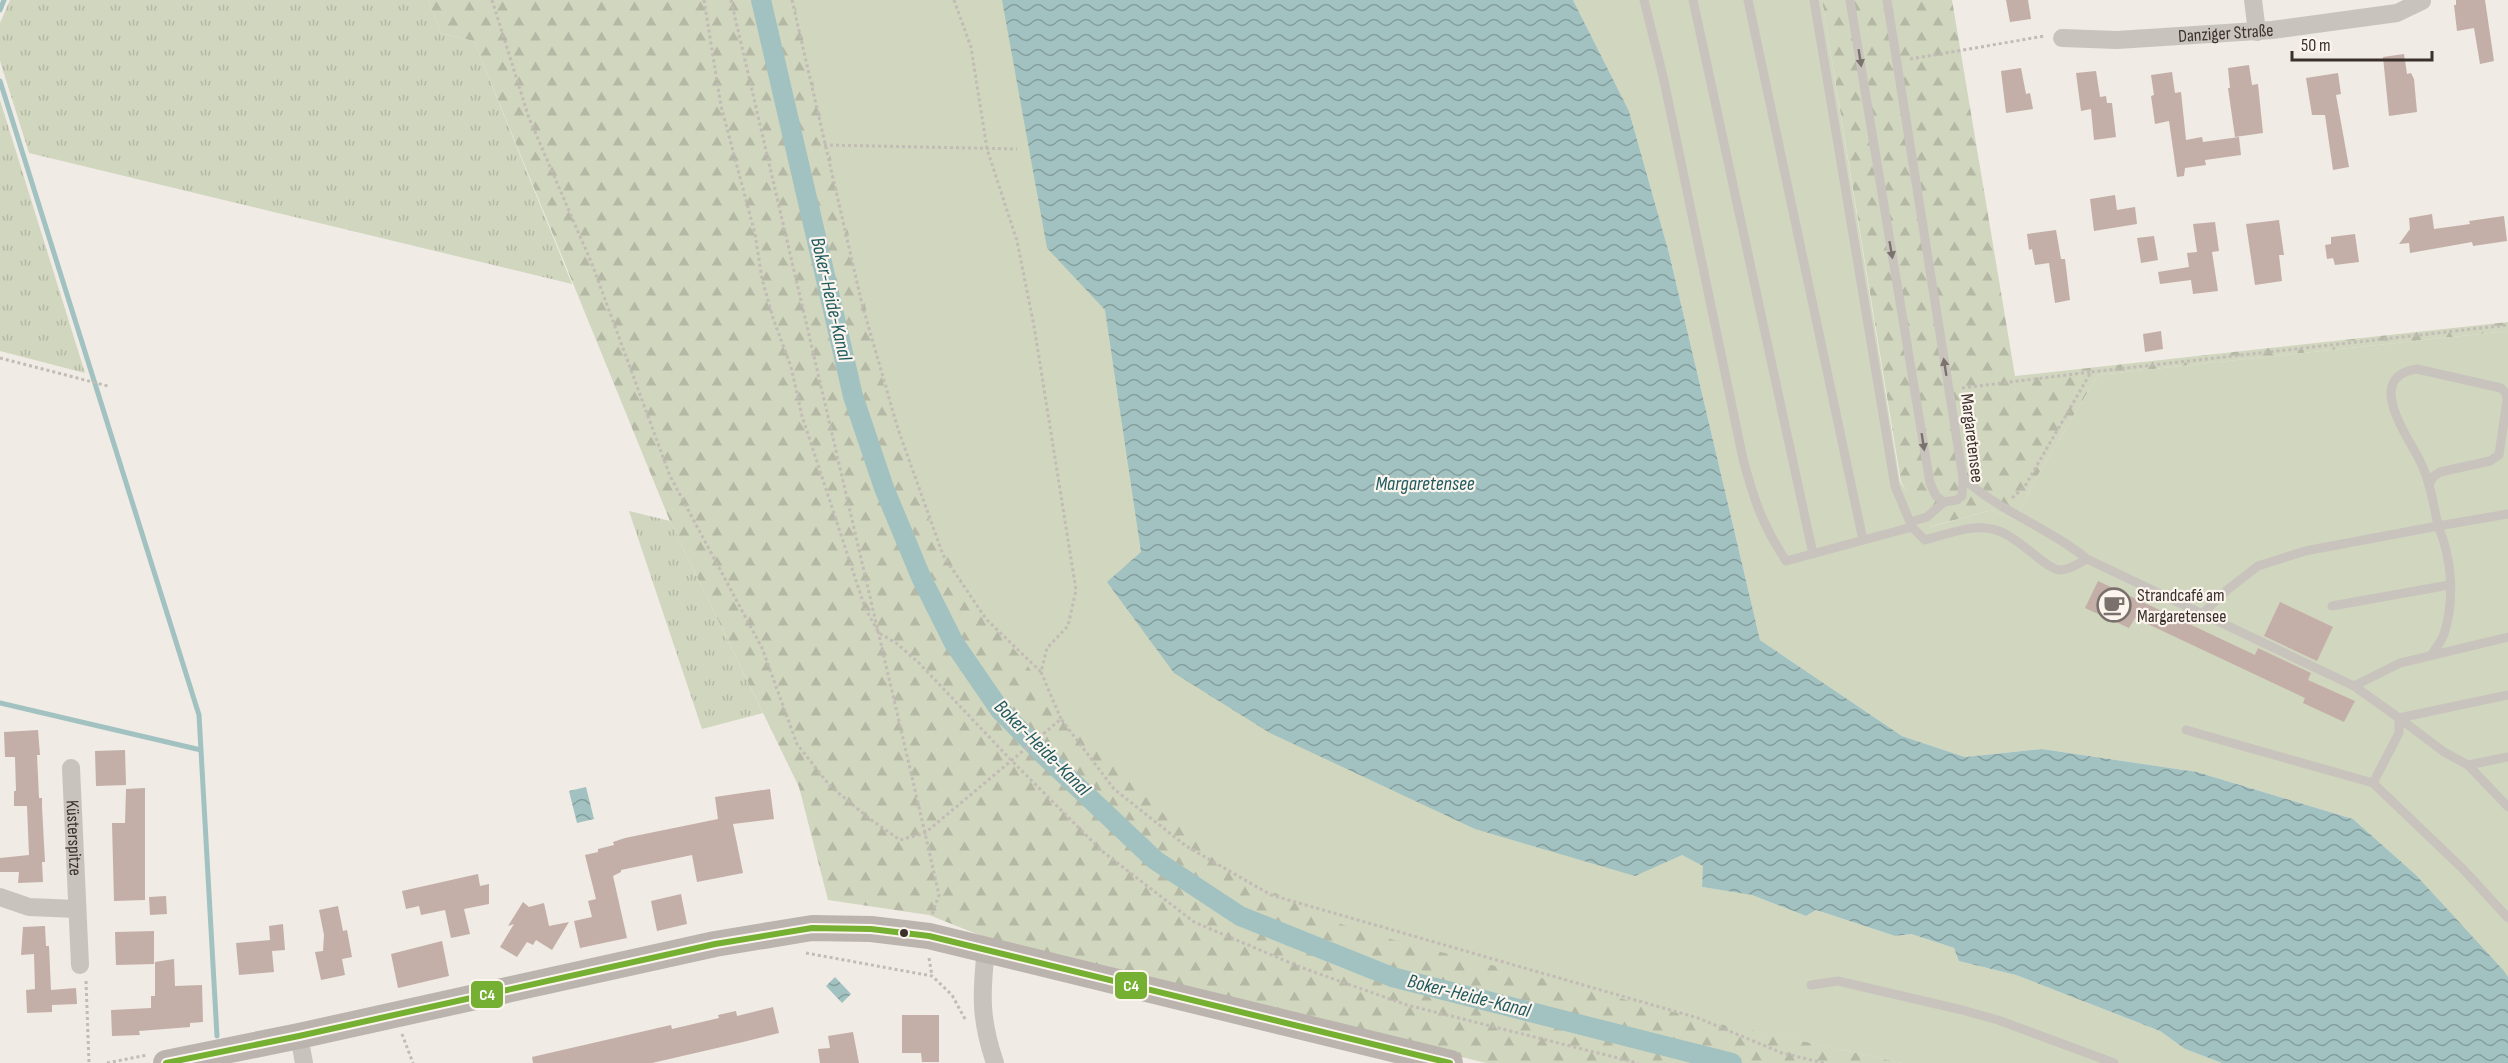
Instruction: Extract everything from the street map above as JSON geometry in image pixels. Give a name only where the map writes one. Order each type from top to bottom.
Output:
[{"type":"main road","points":[[166,1063],[212,1058],[395,1014],[715,944],[812,928],[871,929],[929,936],[1450,1063]]},
{"type":"street","points":[[2253,0],[2257,32]]},
{"type":"street","name":"Danziger Straße","points":[[2062,38],[2117,40],[2257,32],[2397,13],[2422,0]]},
{"type":"street","name":"Küsterspitze","points":[[71,768],[80,965]]},
{"type":"street","points":[[0,897],[29,907],[77,909]]},
{"type":"street","points":[[986,949],[981,997],[987,1039],[995,1063]]},
{"type":"street","points":[[299,1036],[304,1063]]},
{"type":"lane","points":[[1644,0],[1663,76],[1717,338],[1753,496],[1766,530],[1786,561],[1911,524],[1927,517],[1944,502],[1936,496],[1930,483],[1850,0]]},
{"type":"lane","points":[[1693,0],[1813,554]]},
{"type":"lane","points":[[1748,0],[1863,540]]},
{"type":"lane","points":[[1814,0],[1895,486],[1911,524],[1925,540],[1982,527],[1998,530],[2024,545],[2049,568],[2063,570],[2087,559]]},
{"type":"lane","name":"Margaretensee","points":[[1887,0],[1963,477],[1962,496],[1957,500],[1944,502]]},
{"type":"lane","points":[[2429,485],[2433,477],[2440,472],[2490,461],[2499,455],[2507,400],[2506,393],[2501,388],[2417,369],[2406,371],[2398,376],[2392,396],[2395,417],[2421,463],[2429,485],[2450,568],[2449,610],[2444,635],[2432,654]]},
{"type":"lane","points":[[1963,477],[1978,492],[2046,530],[2087,559],[2354,686],[2444,752],[2468,765],[2508,807]]},
{"type":"lane","points":[[2201,615],[2226,590],[2258,566],[2305,551],[2508,514]]},
{"type":"lane","points":[[2332,606],[2449,585]]},
{"type":"lane","points":[[2354,686],[2400,663],[2508,637]]},
{"type":"lane","points":[[2399,718],[2508,695]]},
{"type":"lane","points":[[2373,783],[2399,733],[2399,718]]},
{"type":"lane","points":[[2186,730],[2373,783],[2463,869],[2508,918]]},
{"type":"lane","points":[[2468,765],[2508,757]]},
{"type":"lane","points":[[1811,985],[1839,981],[1962,1010],[1998,1020],[2114,1063]]},
{"type":"path","points":[[492,0],[529,118],[592,264],[670,476],[762,648],[797,744],[830,786],[900,840],[925,833],[1061,719]]},
{"type":"path","points":[[704,0],[721,105],[755,234],[770,308],[791,367],[802,416],[865,608],[879,633],[919,663],[1102,851],[1194,922],[1300,967],[1407,1005],[1638,1063]]},
{"type":"path","points":[[731,0],[939,896],[931,917],[929,936]]},
{"type":"path","points":[[792,0],[868,327],[898,429],[943,555],[986,619],[1041,672],[1061,719],[1114,789],[1186,846],[1271,895],[1698,1018],[1782,1053],[1824,1063]]},
{"type":"path","points":[[954,0],[971,47],[987,149],[1017,241],[1030,305],[1076,590],[1068,626],[1047,648],[1041,672]]},
{"type":"path","points":[[1897,61],[2045,36],[2062,38]]},
{"type":"path","points":[[824,145],[1017,149]]},
{"type":"path","points":[[1949,389],[2508,326]]},
{"type":"path","points":[[0,358],[108,386]]},
{"type":"path","points":[[2002,507],[2025,486],[2091,372]]},
{"type":"path","points":[[800,953],[811,953],[932,976],[952,995],[973,1033],[987,1039]]},
{"type":"path","points":[[80,965],[86,979],[89,1063]]},
{"type":"path","points":[[395,1014],[413,1063]]},
{"type":"green space","points":[[10,0],[428,0],[441,33],[474,41],[572,284],[29,153],[0,61],[0,23]]},
{"type":"green space","points":[[428,0],[1002,0],[1740,1027],[1902,1063],[1486,1063],[1002,944],[929,915],[828,900],[799,787],[670,521],[474,41],[441,33]]},
{"type":"green space","points":[[794,0],[1104,0],[1682,855],[1704,866],[1702,887],[1752,895],[1806,916],[1816,910],[1895,936],[1911,934],[1954,948],[1960,961],[2016,975],[2160,1031],[2185,1049],[2222,1063],[1902,1063],[1752,1030],[1751,1032],[1367,933],[1315,913],[1266,888],[1220,858],[1177,825],[1136,788],[1061,707],[972,597],[931,524],[898,446]]},
{"type":"green space","points":[[1573,0],[1822,0],[1900,482],[1905,489],[1921,494],[1930,527],[1992,510],[2015,520],[2035,480],[2098,375],[2508,331],[2508,977],[2416,875],[2353,819],[2197,772],[2042,749],[1965,757],[1902,736],[1760,640],[1669,253],[1629,111]]},
{"type":"green space","points":[[1822,0],[1952,0],[2015,376],[2508,322],[2508,331],[2098,375],[2035,480],[2015,520],[1992,510],[1929,527],[1901,482]]},
{"type":"green space","points":[[0,100],[85,373],[0,351]]},
{"type":"green space","points":[[629,511],[670,521],[763,713],[702,729]]},
{"type":"water","name":"Margaretensee","points":[[1002,0],[1573,0],[1629,111],[1669,253],[1760,640],[1902,736],[1965,757],[2042,749],[2197,772],[2353,819],[2416,875],[2508,977],[2508,1063],[2222,1063],[2185,1049],[2160,1031],[2016,975],[1959,961],[1954,948],[1911,934],[1895,936],[1816,910],[1806,916],[1752,895],[1702,887],[1703,866],[1682,855],[1635,876],[1475,829],[1270,733],[1174,673],[1107,582],[1141,552],[1105,310],[1047,248]]},
{"type":"water","points":[[586,787],[594,819],[577,823],[569,791]]},
{"type":"water","points":[[835,977],[851,994],[842,1003],[826,986]]},
{"type":"building","points":[[2006,0],[2028,0],[2031,19],[2010,22]]},
{"type":"building","points":[[2456,0],[2485,0],[2494,61],[2480,64],[2474,28],[2457,31],[2454,5],[2456,5]]},
{"type":"building","points":[[2404,54],[2407,74],[2411,73],[2414,79],[2417,112],[2389,116],[2383,57]]},
{"type":"building","points":[[2249,65],[2252,85],[2258,84],[2263,133],[2235,137],[2228,88],[2230,88],[2228,68]]},
{"type":"building","points":[[2021,68],[2026,94],[2030,93],[2033,109],[2006,113],[2001,71]]},
{"type":"building","points":[[2096,71],[2100,97],[2106,96],[2107,103],[2112,103],[2116,137],[2094,140],[2091,109],[2081,111],[2076,73]]},
{"type":"building","points":[[2172,72],[2175,93],[2181,92],[2186,140],[2202,137],[2203,142],[2239,137],[2241,155],[2205,160],[2206,165],[2185,168],[2184,176],[2177,177],[2169,121],[2155,124],[2151,96],[2154,95],[2151,75]]},
{"type":"building","points":[[2338,73],[2341,94],[2336,95],[2349,167],[2333,170],[2325,115],[2312,115],[2306,78]]},
{"type":"building","points":[[2115,195],[2117,210],[2135,207],[2137,224],[2094,231],[2090,199]]},
{"type":"building","points":[[2432,214],[2434,229],[2504,216],[2507,241],[2473,246],[2472,242],[2410,253],[2409,243],[2399,244],[2410,229],[2409,218]]},
{"type":"building","points":[[2279,220],[2284,255],[2279,255],[2282,281],[2255,285],[2246,224]]},
{"type":"building","points":[[2215,222],[2219,251],[2212,252],[2218,291],[2193,294],[2191,280],[2160,284],[2158,272],[2189,267],[2187,253],[2197,252],[2193,224]]},
{"type":"building","points":[[2056,230],[2061,259],[2065,259],[2070,300],[2055,303],[2049,263],[2035,265],[2032,249],[2029,250],[2027,234]]},
{"type":"building","points":[[2355,234],[2359,262],[2335,265],[2333,258],[2327,259],[2325,245],[2331,244],[2331,237]]},
{"type":"building","points":[[2154,236],[2158,260],[2141,263],[2137,238]]},
{"type":"building","points":[[2161,331],[2163,349],[2145,352],[2143,334]]},
{"type":"building","points":[[2098,581],[2255,655],[2258,648],[2311,673],[2308,680],[2355,701],[2344,722],[2303,703],[2305,698],[2135,618],[2129,628],[2085,608]]},
{"type":"building","points":[[2280,602],[2333,627],[2317,661],[2264,636]]},
{"type":"building","points":[[38,730],[39,798],[42,798],[45,862],[42,862],[43,882],[18,883],[19,872],[0,872],[0,858],[29,855],[27,806],[14,806],[15,757],[5,757],[4,732]]},
{"type":"building","points":[[125,750],[126,785],[96,786],[95,751]]},
{"type":"building","points":[[145,788],[145,900],[114,901],[112,823],[125,823],[126,789]]},
{"type":"building","points":[[770,789],[774,819],[733,824],[743,873],[697,882],[692,855],[621,870],[613,876],[627,938],[580,948],[574,921],[592,917],[588,901],[596,899],[585,855],[598,852],[598,849],[614,845],[613,842],[625,838],[718,819],[715,797]]},
{"type":"building","points":[[478,874],[480,886],[489,884],[489,904],[464,909],[470,934],[451,938],[445,910],[421,915],[419,906],[406,909],[402,891]]},
{"type":"building","points":[[681,894],[687,924],[657,931],[651,901]]},
{"type":"building","points":[[166,896],[167,914],[150,915],[149,897]]},
{"type":"building","points":[[523,902],[529,907],[544,903],[549,926],[569,922],[552,950],[536,940],[533,945],[527,942],[517,957],[500,947],[514,924],[508,926]]},
{"type":"building","points":[[338,906],[343,931],[347,930],[352,957],[342,959],[345,975],[321,980],[315,952],[323,951],[324,935],[319,910]]},
{"type":"building","points":[[283,924],[285,950],[272,951],[274,972],[239,975],[236,943],[270,940],[269,926]]},
{"type":"building","points":[[45,926],[46,946],[49,946],[51,990],[76,988],[77,1004],[52,1005],[52,1012],[27,1013],[26,990],[35,989],[34,954],[21,955],[23,927]]},
{"type":"building","points":[[154,931],[154,964],[116,965],[115,932]]},
{"type":"building","points":[[442,941],[449,976],[398,988],[391,954]]},
{"type":"building","points":[[174,959],[175,986],[202,985],[203,1022],[190,1023],[190,1027],[139,1031],[140,1035],[112,1036],[111,1010],[151,1008],[151,996],[155,996],[155,962]]},
{"type":"building","points":[[773,1007],[779,1033],[743,1042],[652,1063],[533,1063],[532,1057],[671,1025],[672,1029],[719,1018],[718,1015],[736,1011],[737,1016]]},
{"type":"building","points":[[902,1015],[939,1015],[939,1062],[922,1062],[921,1053],[902,1053]]},
{"type":"building","points":[[853,1032],[859,1063],[820,1063],[818,1049],[830,1048],[828,1036]]},
{"type":"waterway","points":[[0,10],[4,0]]},
{"type":"waterway","name":"Boker-Heide-Kanal","points":[[761,0],[853,396],[884,488],[921,577],[954,643],[1000,710],[1047,758],[1155,860],[1240,916],[1392,977],[1732,1063]]},
{"type":"waterway","points":[[0,81],[199,715],[217,1036]]},
{"type":"waterway","points":[[0,703],[201,750]]},
{"type":"transit line","name":"C4","points":[[166,1063],[715,944],[812,928],[871,929],[929,936],[1450,1063]]},
{"type":"place","name":"Strandcafé am Margaretensee","points":[[2114,605]]}]
